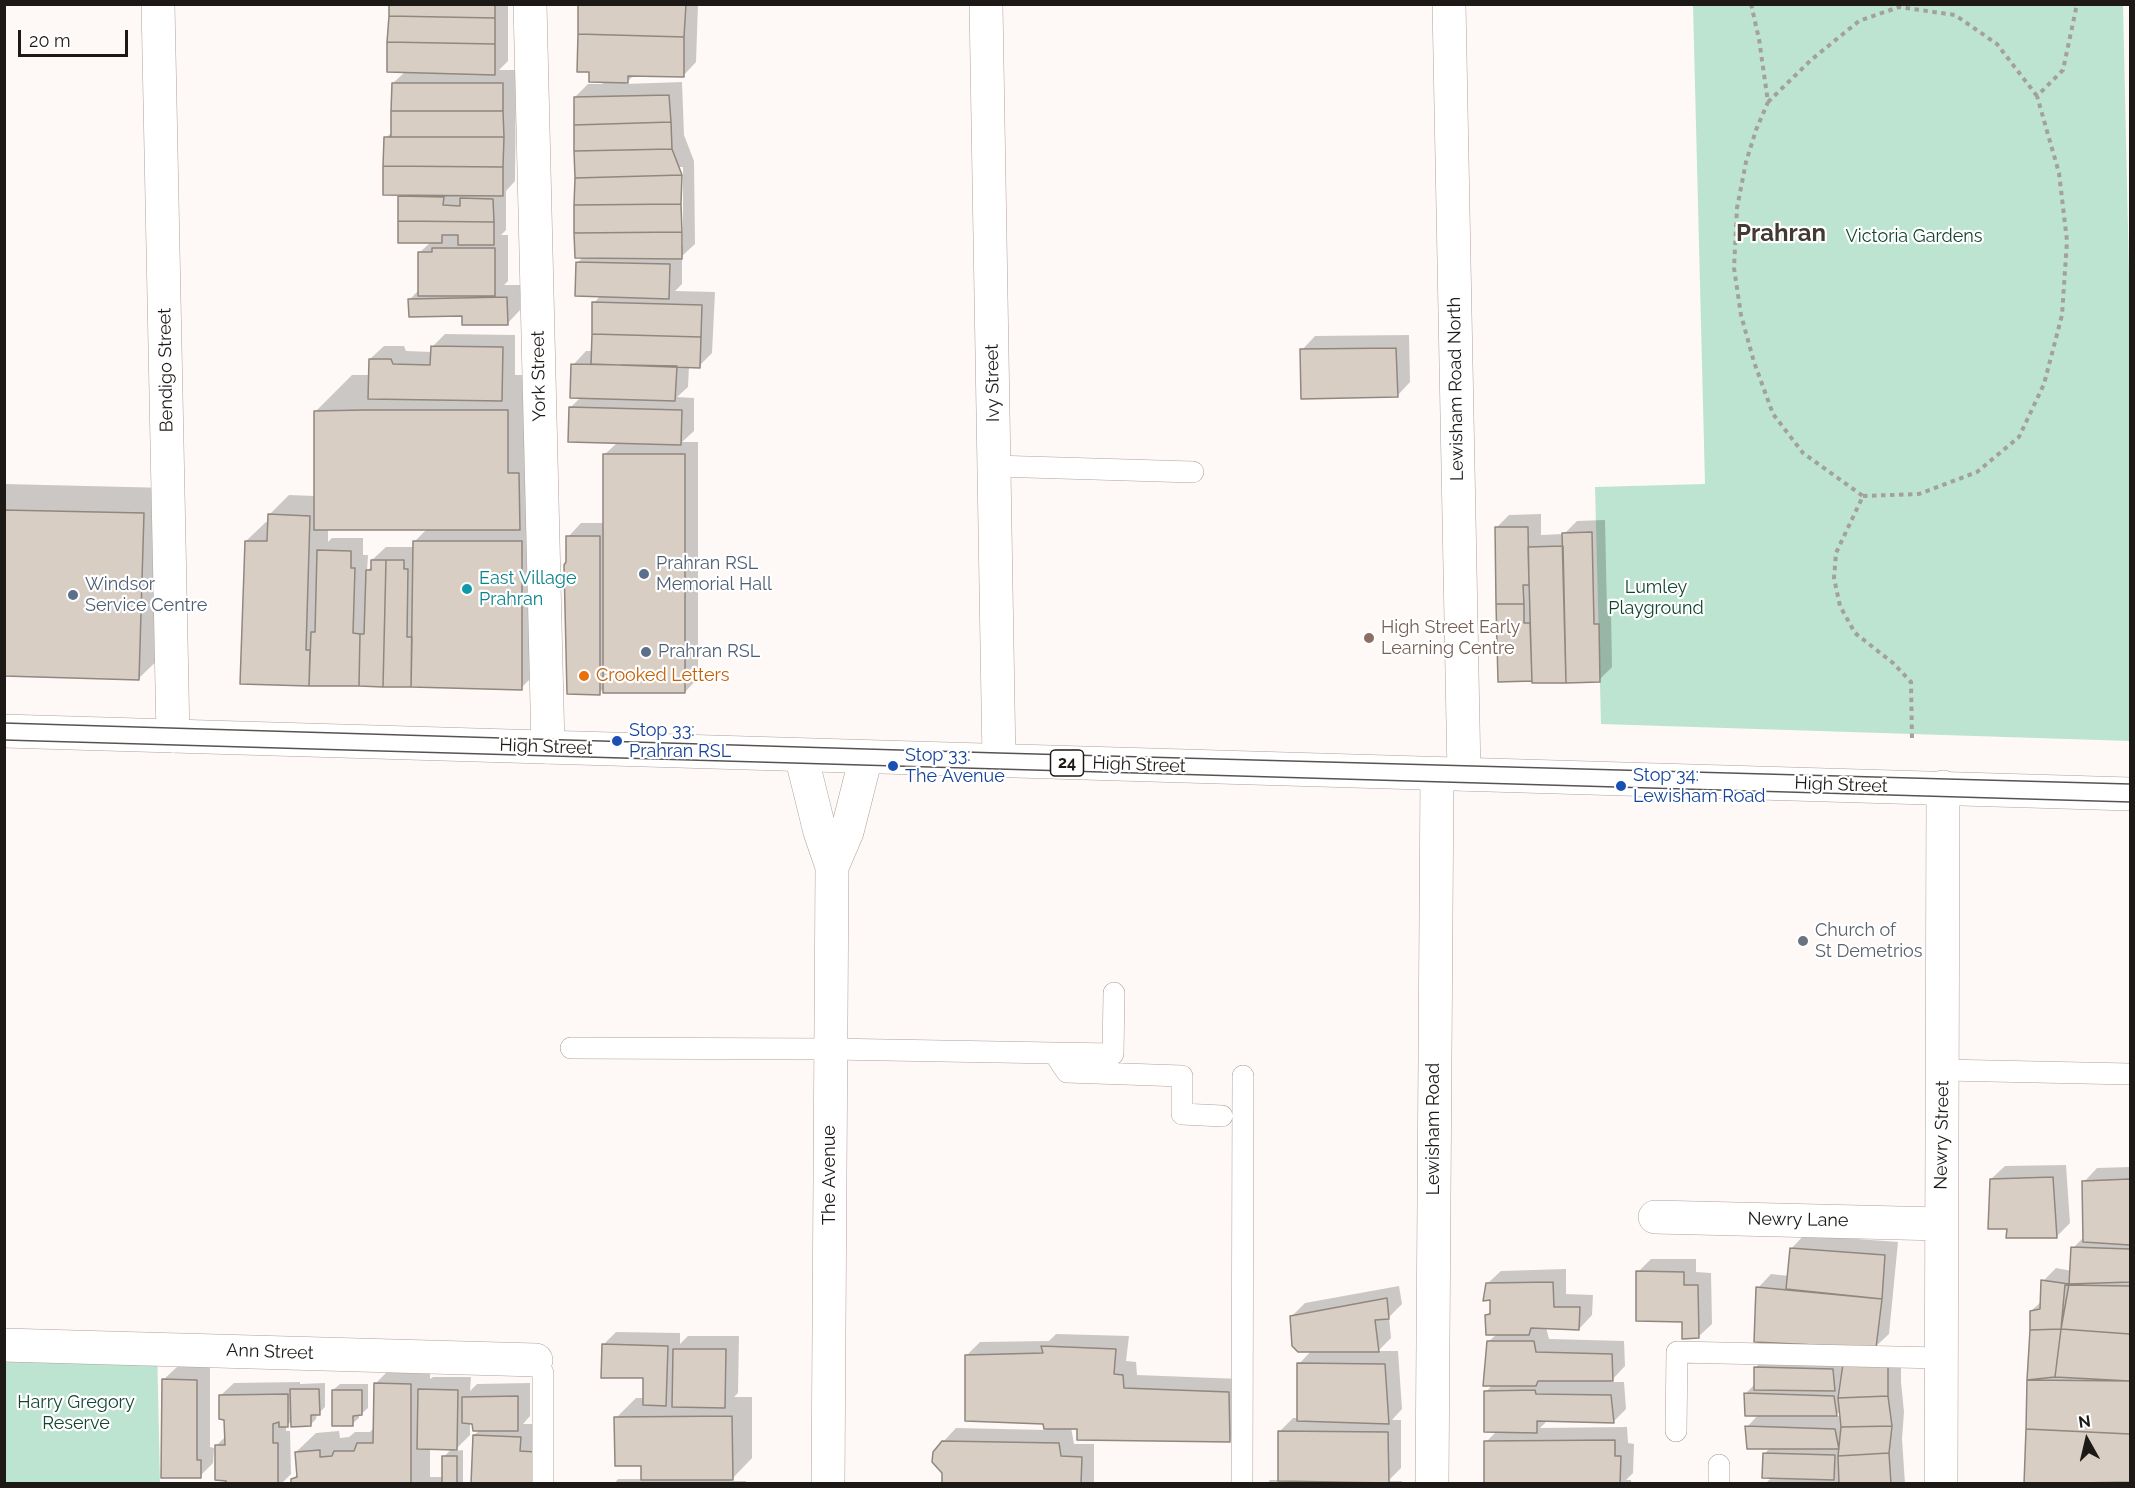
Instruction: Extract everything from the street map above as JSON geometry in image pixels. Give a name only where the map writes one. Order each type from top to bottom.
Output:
[{"type":"street","name":"Bendigo Street","points":[[158,4],[173,736]]},
{"type":"street","name":"York Street","points":[[530,4],[548,747]]},
{"type":"street","name":"Ivy Street","points":[[986,4],[999,761]]},
{"type":"street","name":"Lewisham Road North","points":[[1449,4],[1450,774]]},
{"type":"street","name":"High Street","points":[[4,731],[2130,794]]},
{"type":"street","name":"The Avenue","points":[[801,755],[820,832],[832,867],[828,1484]]},
{"type":"street","name":"The Avenue","points":[[832,867],[847,832],[866,757]]},
{"type":"street","name":"Lewisham Road","points":[[1432,1484],[1450,774]]},
{"type":"street","name":"Newry Street","points":[[1941,1484],[1940,1358],[1944,1070],[1943,788]]},
{"type":"street","name":"Newry Lane","points":[[1655,1217],[1941,1224]]},
{"type":"street","name":"Ann Street","points":[[4,1345],[536,1360]]},
{"type":"lane","points":[[994,466],[1193,472]]},
{"type":"lane","points":[[572,1048],[830,1048],[1113,1054],[1114,993]]},
{"type":"lane","points":[[1054,1053],[1067,1072],[1182,1076],[1182,1114],[1222,1116]]},
{"type":"lane","points":[[1944,1070],[2130,1074]]},
{"type":"lane","points":[[1242,1484],[1243,1076]]},
{"type":"lane","points":[[1677,1431],[1677,1352],[1940,1358]]},
{"type":"lane","points":[[536,1360],[543,1373],[543,1484]]},
{"type":"path","points":[[1751,4],[1759,39],[1768,102]]},
{"type":"path","points":[[2037,96],[2063,70],[2077,4]]},
{"type":"path","points":[[1899,7],[1955,15],[1997,44],[2037,96],[2059,173],[2067,241],[2062,315],[2044,384],[2019,437],[1977,472],[1919,494],[1863,496],[1803,453],[1773,414],[1740,315],[1734,268],[1737,207],[1746,162],[1768,102],[1811,60],[1859,21],[1899,7]]},
{"type":"path","points":[[1863,496],[1836,554],[1834,578],[1840,606],[1855,633],[1893,663],[1911,682],[1912,740]]},
{"type":"green space","name":"Victoria Gardens","points":[[1693,5],[2123,5],[2130,318],[2130,741],[1601,724],[1595,487],[1705,484]]},
{"type":"green space","name":"Harry Gregory Reserve","points":[[5,1340],[157,1344],[160,1483],[5,1484]]},
{"type":"building","points":[[389,4],[495,4],[495,18],[389,16]]},
{"type":"building","points":[[578,4],[686,4],[684,37],[578,34]]},
{"type":"building","points":[[389,16],[495,18],[495,44],[387,42]]},
{"type":"building","points":[[578,34],[684,37],[684,77],[628,76],[628,83],[589,82],[589,72],[577,72]]},
{"type":"building","points":[[387,42],[495,44],[495,75],[387,72]]},
{"type":"building","points":[[392,83],[503,83],[503,111],[391,111]]},
{"type":"building","points":[[669,95],[671,122],[574,125],[574,97]]},
{"type":"building","points":[[391,111],[503,111],[504,137],[391,137]]},
{"type":"building","points":[[671,122],[672,149],[574,151],[574,125]]},
{"type":"building","points":[[384,137],[504,137],[503,167],[383,166]]},
{"type":"building","points":[[672,149],[682,175],[575,178],[574,151]]},
{"type":"building","points":[[383,166],[503,167],[503,196],[383,195]]},
{"type":"building","points":[[682,175],[681,204],[574,205],[575,178]]},
{"type":"building","points":[[398,196],[444,197],[443,205],[460,206],[460,198],[493,199],[494,222],[398,221]]},
{"type":"building","points":[[681,204],[682,232],[574,233],[574,205]]},
{"type":"building","points":[[398,221],[494,222],[494,245],[458,245],[458,235],[442,235],[442,243],[398,243]]},
{"type":"building","points":[[682,232],[682,259],[575,258],[574,233]]},
{"type":"building","points":[[432,248],[495,248],[495,296],[418,296],[418,252],[432,252]]},
{"type":"building","points":[[576,262],[670,264],[669,299],[575,296]]},
{"type":"building","points":[[507,297],[508,325],[462,325],[462,316],[409,317],[408,299]]},
{"type":"building","points":[[592,302],[702,305],[701,337],[592,334]]},
{"type":"building","points":[[592,334],[701,337],[700,368],[591,364]]},
{"type":"building","points":[[431,346],[503,347],[502,401],[368,399],[369,359],[391,359],[393,364],[430,365]]},
{"type":"building","points":[[1396,348],[1398,397],[1301,399],[1300,349]]},
{"type":"building","points":[[571,364],[677,366],[675,401],[570,398]]},
{"type":"building","points":[[569,407],[682,410],[681,445],[568,442]]},
{"type":"building","points":[[508,410],[508,473],[519,473],[520,530],[314,530],[314,411]]},
{"type":"building","name":"Prahran RSL Memorial Hall","points":[[603,454],[685,454],[685,693],[603,693]]},
{"type":"building","name":"Windsor Service Centre","points":[[4,510],[144,513],[139,680],[4,676]]},
{"type":"building","points":[[268,514],[310,516],[306,650],[310,650],[309,686],[240,684],[245,541],[267,541]]},
{"type":"building","points":[[1495,527],[1528,527],[1529,585],[1523,585],[1524,604],[1496,604]]},
{"type":"building","points":[[1592,532],[1594,624],[1599,624],[1600,682],[1566,683],[1562,533]]},
{"type":"building","points":[[566,536],[600,536],[600,695],[567,694],[564,565]]},
{"type":"building","name":"East Village Prahran","points":[[413,541],[522,541],[522,690],[411,687]]},
{"type":"building","points":[[1563,546],[1566,683],[1532,683],[1528,547]]},
{"type":"building","points":[[317,550],[351,551],[351,568],[355,568],[353,633],[360,634],[359,686],[309,686],[311,632],[315,632]]},
{"type":"building","points":[[371,560],[386,560],[383,687],[359,686],[360,634],[364,634],[366,570],[371,570]]},
{"type":"building","points":[[386,560],[404,560],[404,569],[408,569],[407,637],[412,637],[411,687],[383,687]]},
{"type":"building","points":[[1496,604],[1524,604],[1524,623],[1530,623],[1532,681],[1498,682]]},
{"type":"building","points":[[2053,1177],[2057,1238],[2006,1238],[2007,1229],[1988,1229],[1990,1179]]},
{"type":"building","points":[[2130,1179],[2130,1245],[2083,1242],[2082,1181]]},
{"type":"building","points":[[2071,1247],[2130,1249],[2130,1282],[2069,1284]]},
{"type":"building","points":[[1790,1248],[1885,1255],[1882,1299],[1786,1289]]},
{"type":"building","points":[[1636,1271],[1684,1272],[1684,1285],[1698,1285],[1699,1338],[1682,1339],[1682,1322],[1636,1321]]},
{"type":"building","points":[[2041,1280],[2069,1284],[2061,1329],[2030,1330],[2030,1311],[2040,1309]]},
{"type":"building","points":[[1553,1282],[1554,1307],[1580,1307],[1579,1330],[1531,1328],[1529,1335],[1486,1335],[1485,1315],[1490,1314],[1490,1300],[1483,1301],[1486,1283]]},
{"type":"building","points":[[2065,1285],[2130,1286],[2130,1334],[2061,1329]]},
{"type":"building","points":[[1756,1287],[1882,1299],[1876,1348],[1754,1342]]},
{"type":"building","points":[[1387,1298],[1389,1319],[1375,1320],[1379,1352],[1298,1352],[1292,1346],[1290,1316]]},
{"type":"building","points":[[2061,1329],[2130,1334],[2130,1381],[2055,1377]]},
{"type":"building","points":[[2061,1329],[2055,1377],[2027,1380],[2030,1330]]},
{"type":"building","points":[[1487,1341],[1534,1341],[1536,1352],[1612,1354],[1613,1381],[1538,1381],[1536,1386],[1483,1386]]},
{"type":"building","points":[[602,1344],[668,1346],[666,1406],[643,1405],[643,1378],[601,1378]]},
{"type":"building","points":[[1041,1346],[1116,1349],[1114,1374],[1123,1375],[1124,1388],[1229,1392],[1230,1442],[1077,1440],[1077,1429],[1044,1429],[1043,1424],[965,1421],[965,1355],[1043,1353]]},
{"type":"building","points":[[673,1349],[726,1349],[725,1408],[672,1407]]},
{"type":"building","points":[[1297,1363],[1385,1364],[1389,1424],[1297,1421]]},
{"type":"building","points":[[1843,1364],[1888,1366],[1888,1396],[1838,1398]]},
{"type":"building","points":[[1754,1367],[1833,1369],[1835,1391],[1754,1390]]},
{"type":"building","points":[[162,1379],[197,1380],[197,1460],[201,1460],[201,1478],[161,1478]]},
{"type":"building","points":[[2027,1380],[2130,1381],[2130,1434],[2026,1429]]},
{"type":"building","points":[[374,1383],[411,1384],[411,1484],[291,1484],[291,1479],[297,1477],[295,1452],[320,1450],[320,1457],[332,1456],[334,1451],[354,1451],[357,1443],[373,1443]]},
{"type":"building","points":[[290,1389],[319,1389],[320,1415],[311,1415],[311,1426],[291,1427]]},
{"type":"building","points":[[418,1389],[458,1390],[457,1450],[417,1449]]},
{"type":"building","points":[[332,1390],[362,1390],[362,1415],[353,1416],[353,1426],[332,1426]]},
{"type":"building","points":[[1535,1390],[1536,1394],[1611,1395],[1614,1423],[1537,1421],[1537,1433],[1484,1432],[1484,1391]]},
{"type":"building","points":[[1744,1393],[1834,1396],[1837,1416],[1745,1416]]},
{"type":"building","points":[[288,1394],[288,1427],[279,1427],[279,1422],[273,1424],[273,1443],[278,1443],[278,1484],[226,1484],[226,1481],[215,1480],[215,1445],[225,1445],[224,1420],[219,1419],[219,1395]]},
{"type":"building","points":[[518,1396],[518,1431],[473,1431],[472,1424],[462,1423],[462,1397]]},
{"type":"building","points":[[1888,1396],[1892,1426],[1841,1427],[1838,1398]]},
{"type":"building","points":[[732,1416],[733,1480],[641,1480],[641,1466],[615,1466],[614,1417]]},
{"type":"building","points":[[1745,1426],[1835,1429],[1839,1449],[1747,1449]]},
{"type":"building","points":[[1892,1426],[1889,1453],[1838,1456],[1841,1427]]},
{"type":"building","points":[[2026,1429],[2130,1434],[2130,1482],[2024,1484]]},
{"type":"building","points":[[1278,1431],[1388,1432],[1389,1483],[1278,1481]]},
{"type":"building","points":[[473,1435],[521,1437],[520,1451],[536,1452],[535,1484],[471,1484]]},
{"type":"building","points":[[1615,1440],[1615,1456],[1621,1456],[1620,1484],[1484,1484],[1484,1441]]},
{"type":"building","points":[[942,1441],[1059,1443],[1061,1456],[1082,1457],[1081,1484],[942,1484],[942,1473],[932,1462],[933,1452]]},
{"type":"building","points":[[1763,1453],[1835,1455],[1834,1480],[1762,1478]]},
{"type":"building","points":[[1889,1453],[1891,1484],[1839,1484],[1838,1456]]},
{"type":"building","points":[[442,1456],[457,1456],[457,1484],[419,1484],[442,1483]]},
{"type":"tram line","points":[[4,723],[2130,784]]},
{"type":"tram line","points":[[4,740],[2130,802]]},
{"type":"place","name":"Prahran RSL Memorial Hall","points":[[644,574]]},
{"type":"place","name":"East Village Prahran","points":[[467,589]]},
{"type":"place","name":"Windsor Service Centre","points":[[73,595]]},
{"type":"place","name":"High Street Early Learning Centre","points":[[1369,638]]},
{"type":"place","name":"Prahran RSL","points":[[646,652]]},
{"type":"place","name":"Crooked Letters","points":[[584,676]]},
{"type":"place","name":"Stop 33: Prahran RSL","points":[[617,741]]},
{"type":"place","name":"Stop 33: The Avenue","points":[[893,766]]},
{"type":"place","name":"Stop 34: Lewisham Road","points":[[1621,786]]},
{"type":"place","name":"Church of St Demetrios","points":[[1803,941]]},
{"type":"district","name":"Prahran","points":[[1781,234]]},
{"type":"park label","name":"Lumley Playground","points":[[1656,598]]}]
